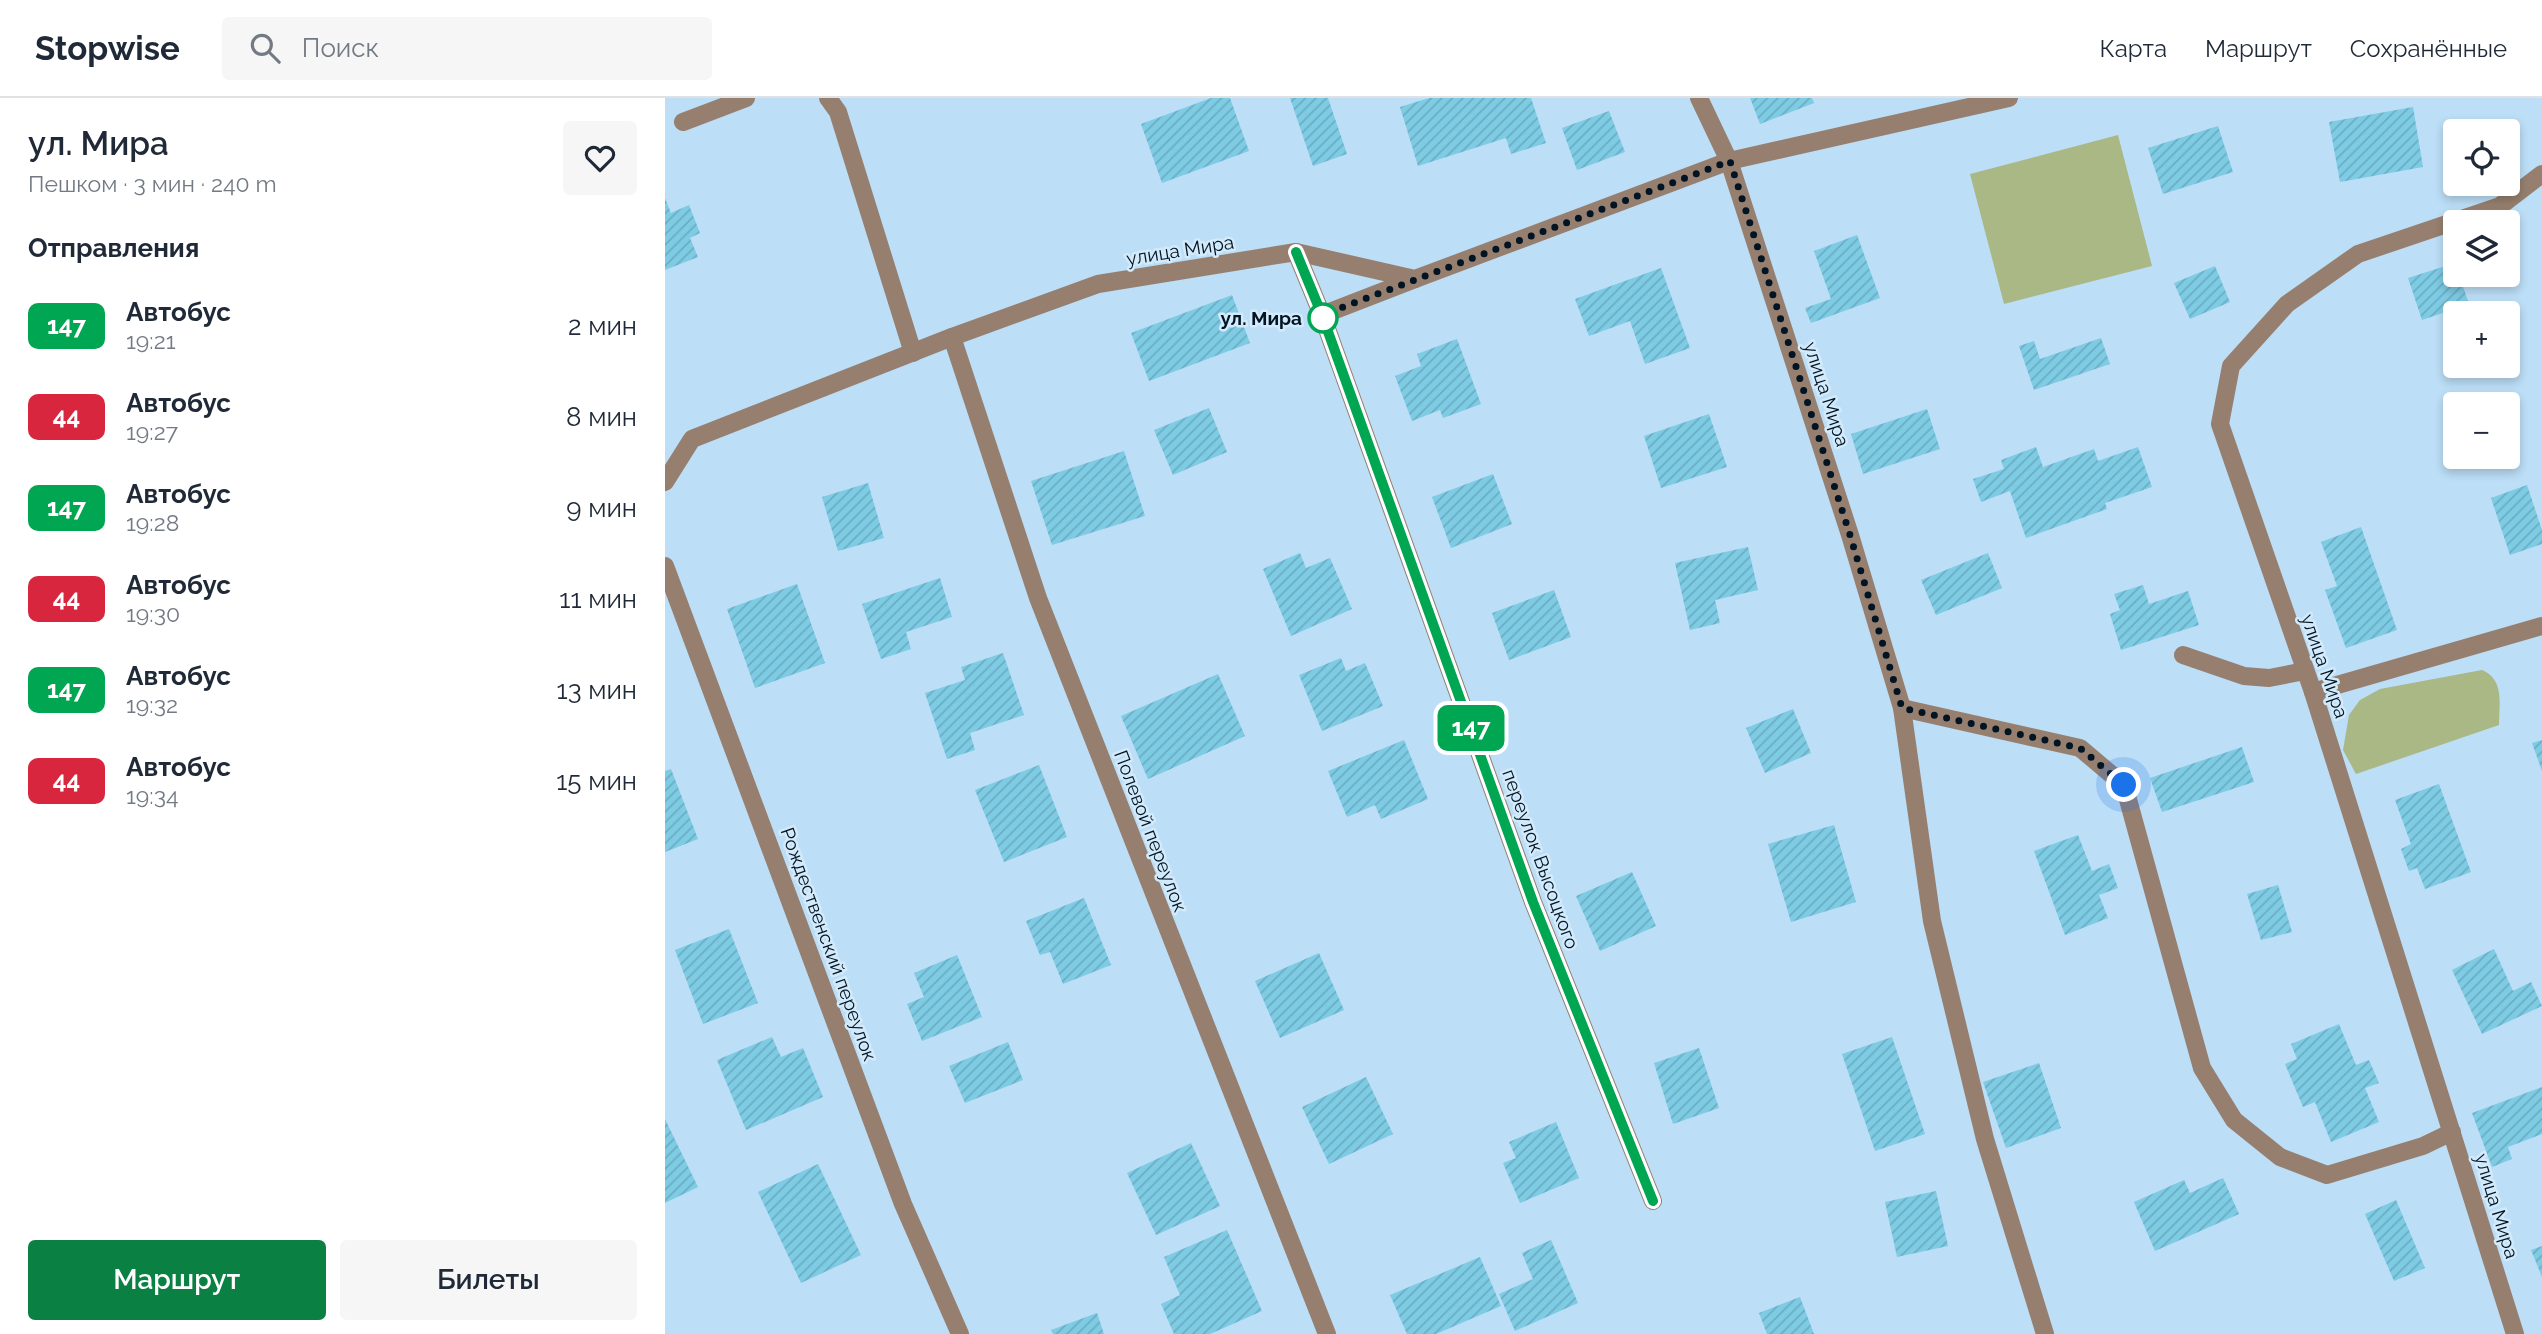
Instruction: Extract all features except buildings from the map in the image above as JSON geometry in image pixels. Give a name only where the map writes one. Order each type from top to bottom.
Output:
[{"type":"street","points":[[683,122],[746,98]]},
{"type":"street","points":[[828,98],[838,112],[913,353]]},
{"type":"street","name":"улица Мира","points":[[1699,98],[1730,161],[1850,535],[1902,708],[1932,921],[1985,1139],[2045,1334]]},
{"type":"street","points":[[1322,315],[1730,161],[2010,98]]},
{"type":"street","name":"улица Мира","points":[[2515,1334],[2313,692],[2220,424],[2231,366],[2287,304],[2358,254],[2500,206],[2542,174]]},
{"type":"street","name":"улица Мира","points":[[665,482],[692,439],[952,337],[1098,284],[1296,252],[1415,279]]},
{"type":"street","name":"переулок Высоцкого","points":[[1296,252],[1322,315],[1533,902],[1653,1201]]},
{"type":"street","name":"Полевой переулок","points":[[952,337],[1038,598],[1327,1334]]},
{"type":"street","name":"Рождественский переулок","points":[[665,566],[903,1204],[960,1334]]},
{"type":"street","points":[[2313,692],[2542,626]]},
{"type":"street","points":[[2183,655],[2244,677],[2269,678],[2305,671]]},
{"type":"street","points":[[1902,708],[2080,748],[2124,785],[2202,1068],[2234,1120],[2280,1157],[2327,1175],[2423,1146],[2452,1132]]},
{"type":"green space","points":[[2118,135],[2152,266],[2004,304],[1970,174]]},
{"type":"green space","points":[[2482,670],[2489,674],[2497,686],[2500,701],[2499,725],[2356,774],[2343,750],[2349,715],[2360,700],[2380,689]]},
{"type":"bus line","name":"147","points":[[1296,252],[1322,315],[1533,902],[1653,1201]]},
{"type":"place","name":"ул. Мира","points":[[1323,318]]},
{"type":"route","points":[[1323,318],[1322,315],[1415,279],[1730,161],[1850,535],[1902,708],[2080,748],[2124,785]]}]
